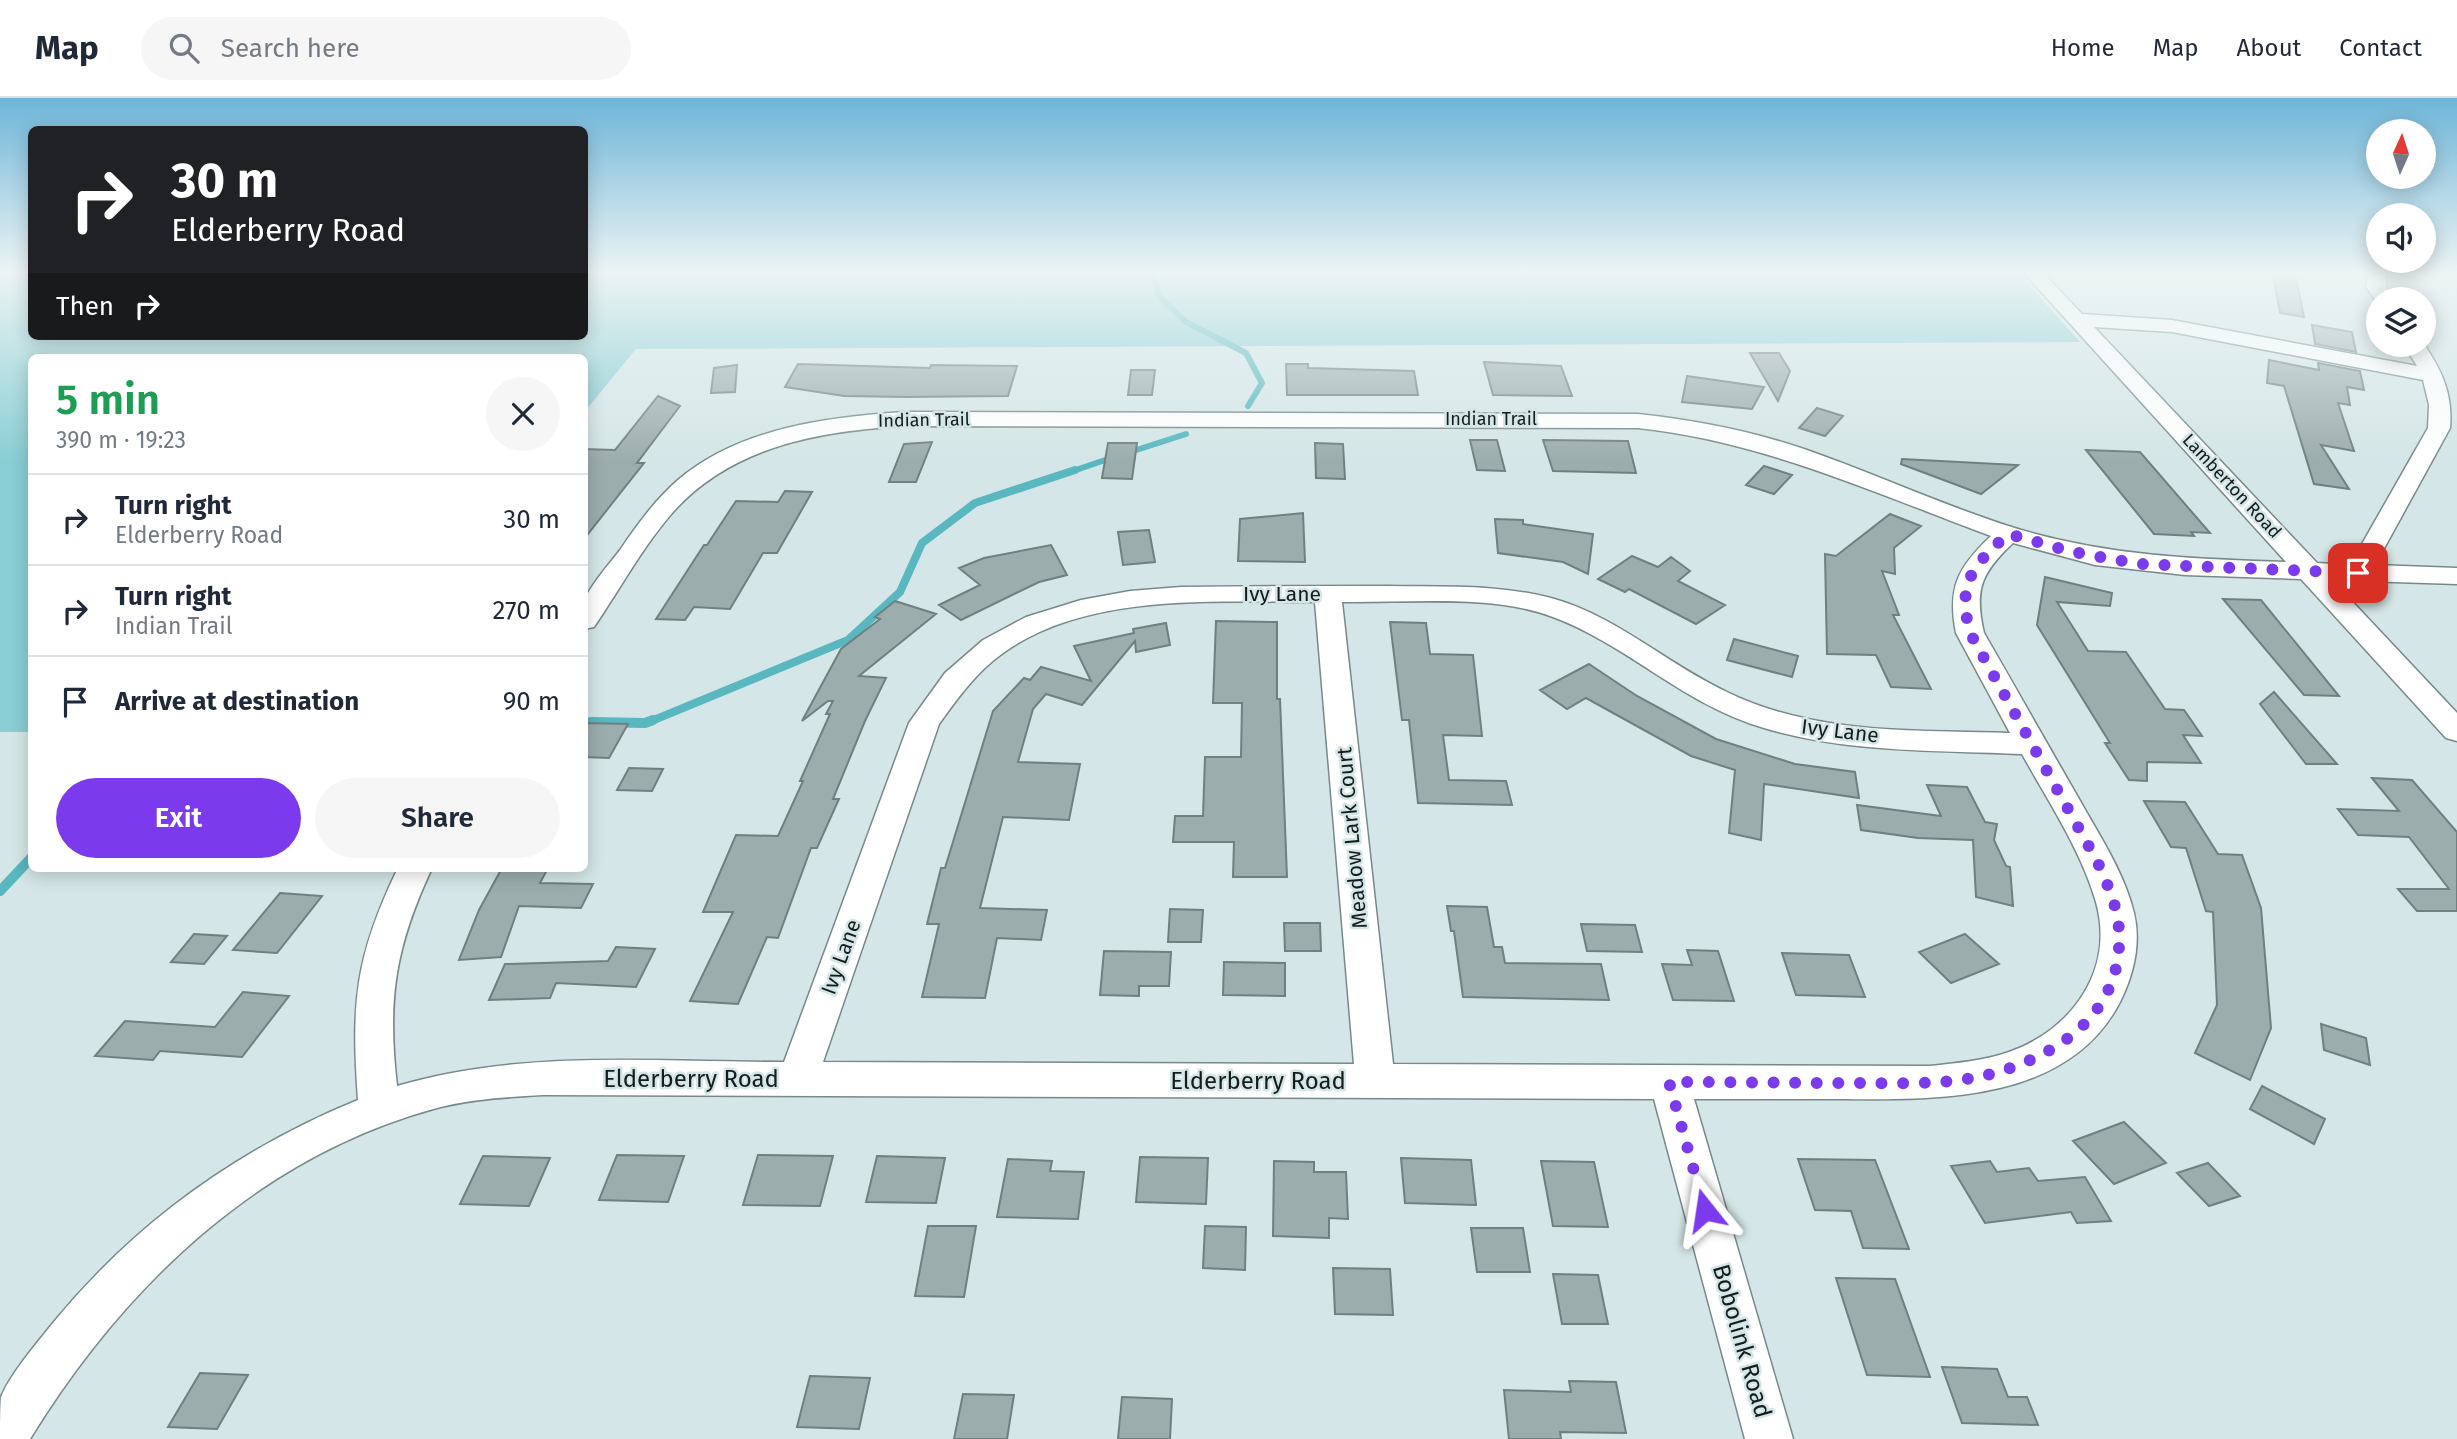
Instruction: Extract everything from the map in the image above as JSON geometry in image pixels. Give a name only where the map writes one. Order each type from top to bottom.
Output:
[{"type":"street","name":"Lamberton Road","points":[[2094,337],[2457,731]]},
{"type":"street","points":[[2219,337],[2444,387]]},
{"type":"street","points":[[2358,573],[2439,428],[2444,387],[2423,357]]},
{"type":"street","name":"Indian Trail","points":[[588,615],[664,508],[679,492],[756,440],[819,428],[894,420],[1624,420],[1676,425],[1755,442],[1795,454],[2008,534],[2073,552],[2140,564],[2457,576]]},
{"type":"street","name":"Elderberry Road","points":[[2,1439],[57,1354],[107,1294],[161,1242],[219,1195],[279,1157],[325,1133],[379,1109],[438,1092],[502,1081],[543,1078],[1930,1083],[1976,1077],[2017,1066],[2057,1048],[2078,1032],[2104,1001],[2117,965],[2119,930],[2111,891],[2097,861],[1970,633],[1964,610],[1965,590],[1971,572],[2008,534]]},
{"type":"street","name":"Ivy Lane","points":[[798,1079],[924,723],[937,700],[958,676],[983,654],[1031,626],[1076,610],[1112,601],[1184,594],[1490,595],[1520,599],[1572,615],[1706,694],[1777,722],[1853,736],[2032,744]]},
{"type":"street","name":"Meadow Lark Court","points":[[1328,594],[1375,1082]]},
{"type":"street","points":[[379,1109],[373,1017],[379,964],[394,912],[413,872]]},
{"type":"street","name":"Bobolink Road","points":[[1669,1082],[1769,1439]]},
{"type":"shaded area","points":[[0,337],[28,337],[28,340],[588,340],[588,337],[2075,337],[2080,342],[636,349],[588,407],[588,354],[28,354],[28,732],[0,732]]},
{"type":"building","points":[[2314,337],[2353,337],[2356,352],[2315,344]]},
{"type":"building","points":[[1750,353],[1779,353],[1790,371],[1778,401]]},
{"type":"building","points":[[2269,360],[2319,370],[2318,363],[2360,371],[2364,390],[2347,387],[2350,405],[2338,403],[2354,451],[2321,445],[2349,489],[2314,484],[2284,386],[2267,383]]},
{"type":"building","points":[[1484,362],[1561,366],[1572,396],[1493,395]]},
{"type":"building","points":[[798,364],[930,368],[931,365],[1017,366],[1008,396],[905,397],[844,396],[785,387]]},
{"type":"building","points":[[1286,364],[1308,364],[1308,368],[1414,371],[1418,395],[1287,395]]},
{"type":"building","points":[[737,365],[735,392],[711,393],[714,368]]},
{"type":"building","points":[[1131,370],[1155,370],[1152,395],[1128,395]]},
{"type":"building","points":[[1687,376],[1764,387],[1752,409],[1682,402]]},
{"type":"building","points":[[658,396],[680,406],[637,463],[644,463],[588,534],[588,449],[615,450]]},
{"type":"building","points":[[1817,408],[1843,416],[1825,436],[1799,428]]},
{"type":"building","points":[[1470,440],[1497,440],[1505,471],[1477,470]]},
{"type":"building","points":[[1543,440],[1628,441],[1636,473],[1553,471]]},
{"type":"building","points":[[932,442],[916,482],[889,482],[904,444]]},
{"type":"building","points":[[1108,443],[1137,443],[1132,479],[1102,478]]},
{"type":"building","points":[[1315,443],[1343,444],[1345,479],[1316,478]]},
{"type":"building","points":[[2086,450],[2140,452],[2210,533],[2191,532],[2194,536],[2154,534]]},
{"type":"building","points":[[1902,459],[2018,465],[1981,494],[1901,464]]},
{"type":"building","points":[[1764,466],[1792,475],[1774,494],[1746,485]]},
{"type":"building","points":[[785,491],[812,492],[777,553],[763,553],[730,609],[694,607],[685,620],[656,619],[736,501],[778,502]]},
{"type":"building","points":[[1303,513],[1305,562],[1238,561],[1240,519]]},
{"type":"building","points":[[1890,514],[1921,526],[1894,548],[1895,574],[1882,571],[1899,615],[1893,615],[1931,689],[1891,687],[1876,655],[1827,654],[1825,554],[1836,556]]},
{"type":"building","points":[[1495,519],[1523,520],[1523,524],[1593,534],[1588,574],[1563,562],[1498,553]]},
{"type":"building","points":[[1149,530],[1155,562],[1123,565],[1118,532]]},
{"type":"building","points":[[1051,545],[1067,575],[1039,582],[961,620],[939,605],[980,585],[959,568],[984,558]]},
{"type":"building","points":[[1632,556],[1658,567],[1671,557],[1690,571],[1678,581],[1725,605],[1696,624],[1629,589],[1625,592],[1598,579]]},
{"type":"building","points":[[2045,577],[2112,593],[2110,606],[2057,602],[2088,651],[2126,652],[2165,709],[2184,710],[2202,736],[2183,735],[2201,763],[2147,762],[2147,781],[2129,780],[2105,743],[2110,743],[2037,625]]},
{"type":"building","points":[[2223,599],[2261,600],[2339,696],[2304,695]]},
{"type":"building","points":[[895,601],[936,614],[859,676],[886,678],[833,799],[839,799],[817,848],[811,848],[778,938],[767,937],[738,1004],[690,1001],[733,912],[703,912],[736,835],[778,836],[803,781],[800,781],[830,714],[826,714],[833,701],[828,701],[802,721],[841,649],[880,619],[875,617]]},
{"type":"building","points":[[1216,621],[1277,622],[1277,699],[1280,699],[1287,877],[1233,877],[1234,842],[1173,842],[1175,816],[1203,816],[1205,757],[1241,757],[1242,703],[1213,703]]},
{"type":"building","points":[[1390,622],[1426,623],[1430,654],[1473,655],[1482,736],[1443,735],[1449,780],[1506,781],[1512,805],[1418,803],[1409,720],[1402,720]]},
{"type":"building","points":[[1166,623],[1170,645],[1136,652],[1135,641],[1082,705],[1046,694],[1033,709],[1018,762],[1080,764],[1069,820],[1003,817],[980,908],[1047,910],[1041,940],[997,938],[985,998],[922,997],[939,924],[927,924],[941,868],[945,868],[993,711],[1024,678],[1030,680],[1041,667],[1091,681],[1074,646],[1134,633],[1133,629]]},
{"type":"building","points":[[1734,639],[1798,656],[1792,677],[1727,660]]},
{"type":"building","points":[[1589,664],[1637,696],[1716,739],[1795,764],[1855,772],[1859,798],[1764,784],[1761,840],[1729,833],[1735,770],[1691,756],[1586,698],[1567,709],[1540,690]]},
{"type":"building","points":[[2274,692],[2337,764],[2306,764],[2260,704]]},
{"type":"building","points":[[588,723],[628,724],[609,758],[588,757]]},
{"type":"building","points":[[629,768],[663,769],[652,791],[617,790]]},
{"type":"building","points":[[2372,778],[2412,780],[2457,832],[2457,911],[2417,911],[2398,889],[2449,889],[2409,837],[2358,835],[2338,809],[2399,811]]},
{"type":"building","points":[[1927,785],[1967,787],[1985,822],[1997,824],[1994,840],[2006,866],[2010,867],[2013,906],[1976,897],[1973,840],[1918,838],[1861,830],[1857,805],[1941,816]]},
{"type":"building","points":[[2144,801],[2185,802],[2218,854],[2242,855],[2261,908],[2271,1028],[2250,1080],[2195,1053],[2217,1005],[2213,912],[2206,911],[2186,848],[2171,847]]},
{"type":"building","points":[[500,872],[546,872],[540,883],[593,884],[581,908],[519,906],[501,957],[459,960],[479,910]]},
{"type":"building","points":[[280,893],[322,896],[277,953],[233,950]]},
{"type":"building","points":[[1447,906],[1487,907],[1494,947],[1502,947],[1505,963],[1601,964],[1609,1000],[1463,997],[1454,931],[1451,931]]},
{"type":"building","points":[[1170,909],[1203,910],[1201,942],[1168,942]]},
{"type":"building","points":[[1284,923],[1320,923],[1321,951],[1285,951]]},
{"type":"building","points":[[1581,924],[1635,925],[1642,952],[1587,951]]},
{"type":"building","points":[[194,934],[227,936],[204,964],[171,962]]},
{"type":"building","points":[[1965,934],[1999,964],[1951,983],[1919,952]]},
{"type":"building","points":[[616,947],[655,949],[636,987],[556,983],[550,998],[489,1000],[505,964],[608,961]]},
{"type":"building","points":[[1687,950],[1718,951],[1734,1001],[1673,1000],[1662,964],[1692,965]]},
{"type":"building","points":[[1104,951],[1171,952],[1169,986],[1139,986],[1139,996],[1100,995]]},
{"type":"building","points":[[1782,953],[1849,955],[1865,997],[1796,995]]},
{"type":"building","points":[[1224,962],[1285,963],[1285,996],[1223,995]]},
{"type":"building","points":[[243,992],[289,996],[242,1057],[160,1051],[153,1060],[95,1056],[125,1021],[215,1027]]},
{"type":"building","points":[[2321,1024],[2366,1038],[2370,1065],[2324,1050]]},
{"type":"building","points":[[2262,1086],[2325,1119],[2314,1144],[2250,1109]]},
{"type":"building","points":[[2124,1122],[2166,1163],[2114,1184],[2073,1141]]},
{"type":"building","points":[[617,1155],[684,1156],[668,1202],[599,1200]]},
{"type":"building","points":[[758,1155],[833,1156],[820,1206],[743,1205]]},
{"type":"building","points":[[483,1156],[550,1158],[529,1206],[460,1204]]},
{"type":"building","points":[[877,1156],[945,1158],[936,1203],[866,1202]]},
{"type":"building","points":[[1140,1157],[1208,1158],[1206,1204],[1136,1202]]},
{"type":"building","points":[[1401,1158],[1471,1160],[1476,1205],[1405,1203]]},
{"type":"building","points":[[1008,1159],[1052,1161],[1050,1171],[1084,1172],[1078,1219],[997,1217]]},
{"type":"building","points":[[1798,1159],[1875,1160],[1909,1249],[1863,1248],[1851,1211],[1815,1210]]},
{"type":"building","points":[[1274,1161],[1314,1162],[1314,1172],[1346,1172],[1348,1219],[1329,1218],[1329,1238],[1273,1236]]},
{"type":"building","points":[[1541,1161],[1594,1162],[1608,1227],[1553,1226]]},
{"type":"building","points":[[1990,1161],[1997,1172],[2029,1168],[2038,1181],[2085,1177],[2111,1221],[2077,1223],[2071,1212],[1985,1223],[1951,1166]]},
{"type":"building","points":[[2208,1163],[2240,1196],[2209,1206],[2177,1173]]},
{"type":"building","points":[[928,1226],[976,1226],[964,1297],[915,1296]]},
{"type":"building","points":[[1205,1226],[1246,1227],[1245,1270],[1203,1268]]},
{"type":"building","points":[[1471,1228],[1523,1228],[1530,1272],[1477,1272]]},
{"type":"building","points":[[1333,1268],[1390,1269],[1393,1315],[1335,1314]]},
{"type":"building","points":[[1553,1274],[1598,1275],[1608,1324],[1562,1324]]},
{"type":"building","points":[[1836,1278],[1895,1279],[1930,1377],[1867,1375]]},
{"type":"building","points":[[1942,1367],[1997,1369],[2008,1397],[2027,1397],[2038,1425],[1962,1423]]},
{"type":"building","points":[[200,1373],[248,1375],[217,1429],[168,1427]]},
{"type":"building","points":[[810,1376],[870,1378],[859,1429],[797,1427]]},
{"type":"building","points":[[1569,1381],[1616,1382],[1626,1433],[1560,1432],[1561,1439],[1509,1439],[1504,1390],[1571,1392]]},
{"type":"building","points":[[963,1394],[1014,1395],[1007,1439],[954,1439]]},
{"type":"building","points":[[1122,1397],[1172,1399],[1170,1439],[1118,1439]]},
{"type":"waterway","points":[[1214,337],[1246,353],[1262,383],[1248,406]]},
{"type":"waterway","points":[[1127,453],[1186,434]]},
{"type":"waterway","points":[[1070,472],[1114,457]]},
{"type":"waterway","points":[[649,722],[848,640],[900,592],[922,543],[975,503],[1075,470]]},
{"type":"waterway","points":[[591,722],[645,723],[653,720]]},
{"type":"waterway","points":[[0,891],[28,861]]},
{"type":"route","points":[[1705,1210],[1669,1082],[1930,1083],[1976,1077],[2017,1066],[2057,1048],[2078,1032],[2104,1001],[2117,965],[2119,930],[2111,891],[2097,861],[1970,633],[1964,610],[1965,590],[1971,572],[1984,556],[2008,534],[2050,547],[2140,564],[2358,573]]}]
